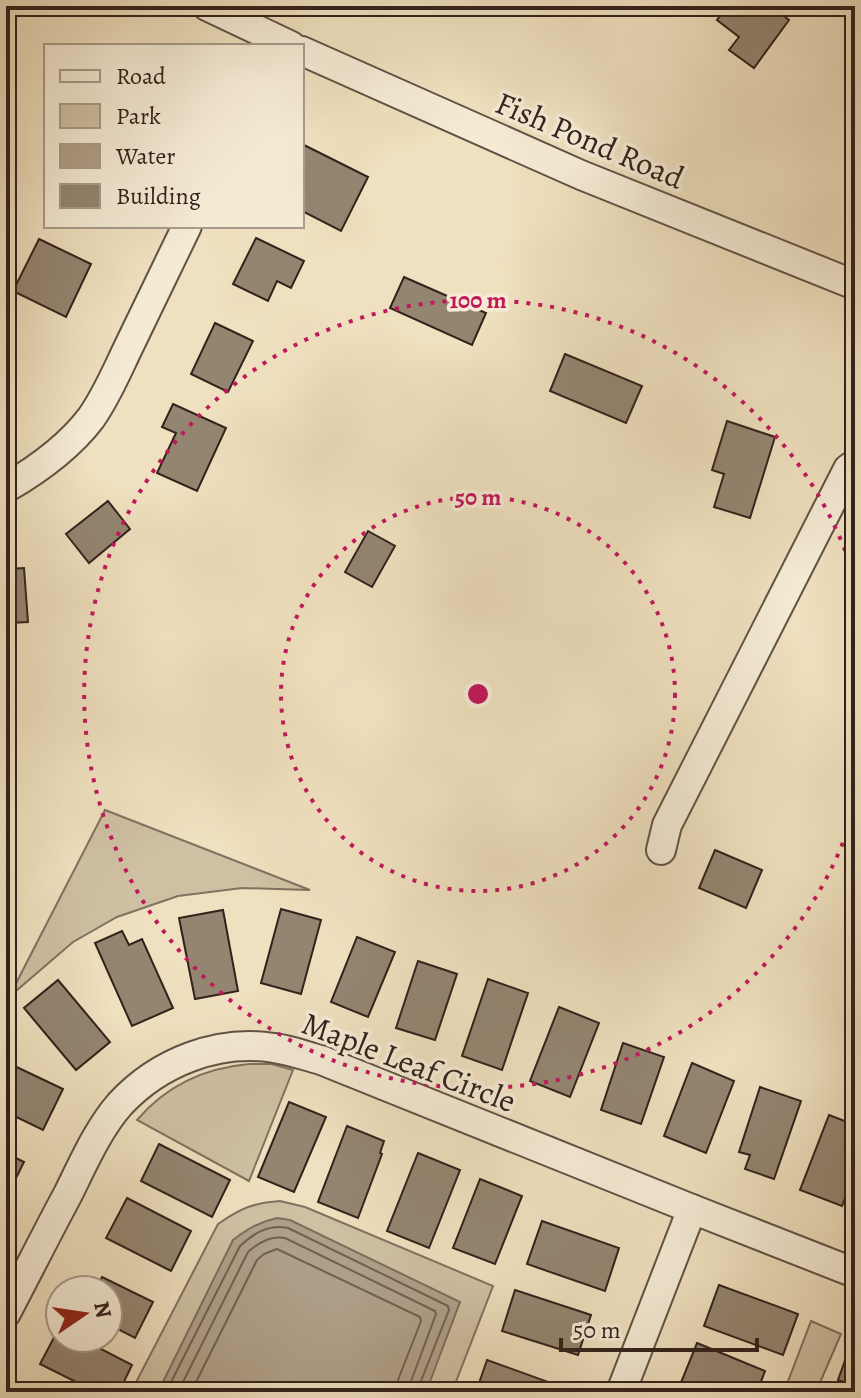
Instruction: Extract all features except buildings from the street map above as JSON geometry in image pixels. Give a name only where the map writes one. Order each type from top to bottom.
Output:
[{"type":"street","points":[[207,6],[280,44]]},
{"type":"street","name":"Fish Pond Road","points":[[304,52],[581,175],[855,285]]},
{"type":"street","points":[[6,488],[53,456],[91,418],[186,228]]},
{"type":"street","points":[[661,850],[667,825],[848,469],[855,464]]},
{"type":"street","name":"Maple Leaf Circle","points":[[6,1313],[90,1151],[119,1106],[143,1084],[173,1064],[207,1051],[239,1045],[288,1050],[321,1060],[855,1273]]},
{"type":"street","points":[[621,1392],[692,1209]]},
{"type":"green space","points":[[105,810],[310,890],[242,888],[178,896],[117,917],[73,942],[9,997]]},
{"type":"green space","points":[[249,1064],[272,1064],[293,1070],[249,1181],[137,1120],[160,1097],[187,1081],[217,1070]]},
{"type":"green space","points":[[280,1201],[305,1207],[493,1286],[452,1392],[131,1392],[218,1224],[248,1207]]},
{"type":"green space","points":[[811,1321],[841,1334],[816,1392],[784,1392]]},
{"type":"water","points":[[277,1218],[290,1220],[460,1302],[426,1392],[158,1392],[233,1240],[254,1226]]}]
